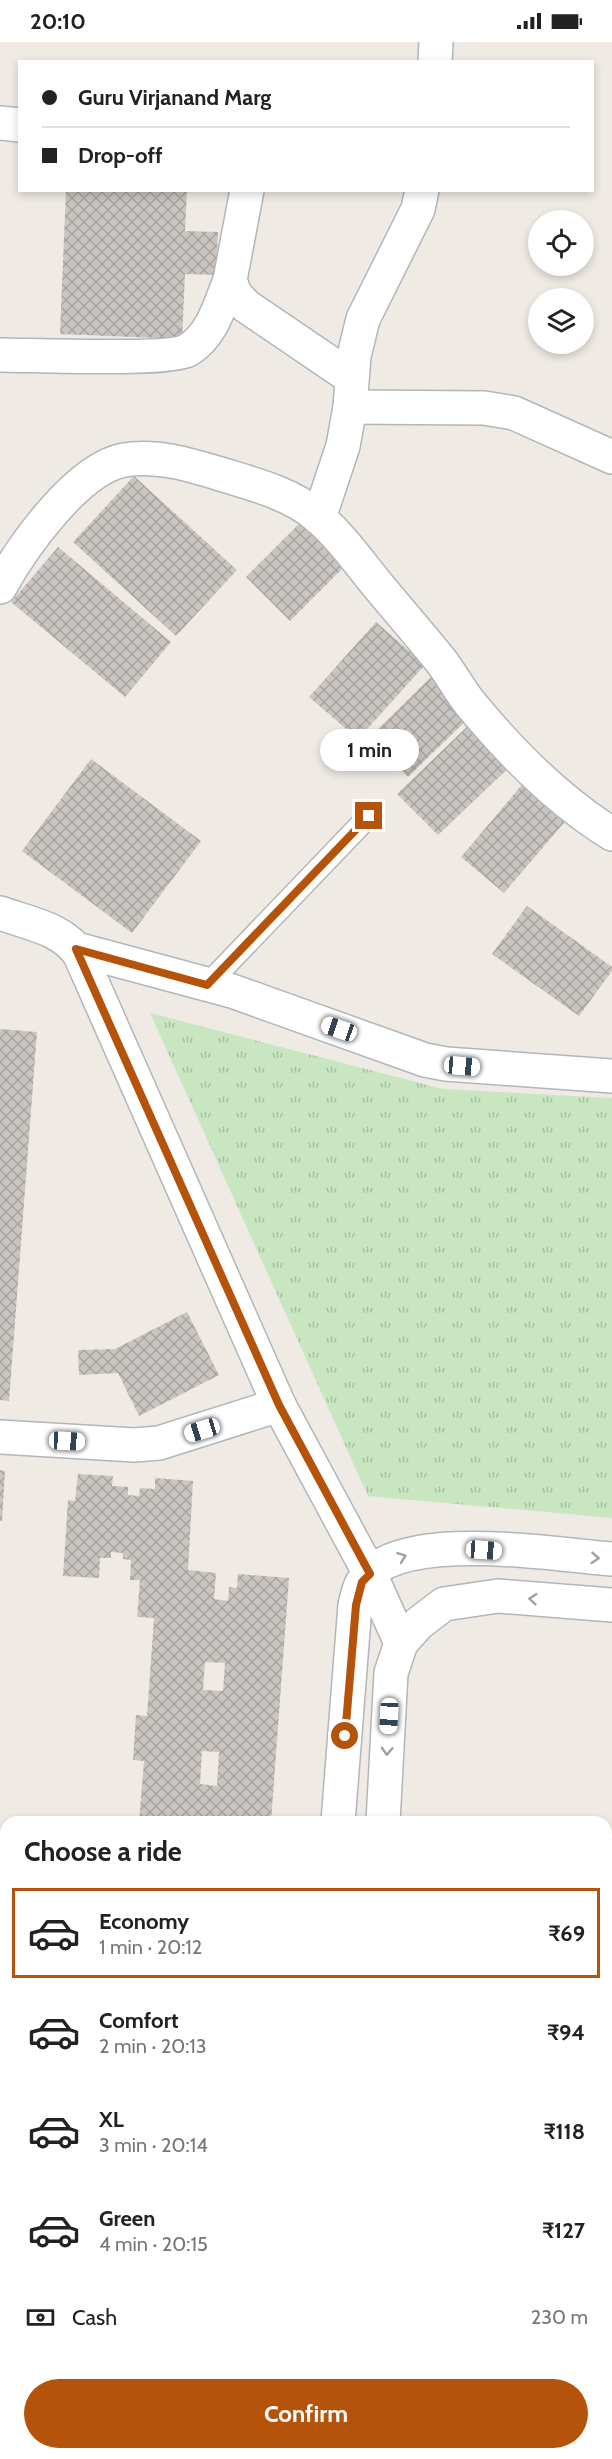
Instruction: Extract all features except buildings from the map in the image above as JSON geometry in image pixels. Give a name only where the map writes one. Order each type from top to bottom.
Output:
[{"type":"street","points":[[435,60],[436,42]]},
{"type":"street","points":[[0,123],[18,125]]},
{"type":"street","points":[[0,355],[180,354],[204,336],[212,324],[230,280],[248,192]]},
{"type":"street","points":[[319,518],[336,474],[351,392],[354,356],[363,320],[414,218],[421,192]]},
{"type":"street","points":[[230,280],[235,294],[246,306],[351,392],[514,413],[612,457]]},
{"type":"street","points":[[0,587],[20,551],[54,510],[102,469],[123,460],[162,459],[205,469],[266,489],[308,508],[319,518],[442,662],[468,700],[505,744],[552,790],[612,834]]},
{"type":"street","points":[[0,913],[56,933],[76,949],[207,985],[425,1060],[447,1064],[612,1076]]},
{"type":"street","points":[[76,949],[279,1405],[370,1574],[402,1643]]},
{"type":"street","points":[[0,1437],[134,1445],[159,1443],[279,1405]]},
{"type":"street","points":[[338,1816],[356,1605],[362,1582],[370,1574],[407,1555],[433,1549],[462,1548],[612,1559]]},
{"type":"street","points":[[383,1816],[391,1673],[402,1643],[419,1623],[444,1604],[464,1599],[498,1596],[612,1605]]},
{"type":"lane","points":[[207,985],[369,816]]},
{"type":"green space","points":[[150,1013],[443,1089],[612,1098],[612,1518],[368,1496]]},
{"type":"route","points":[[345,1736],[358,1592],[362,1582],[370,1574],[279,1405],[76,949],[207,985],[369,816]]}]
